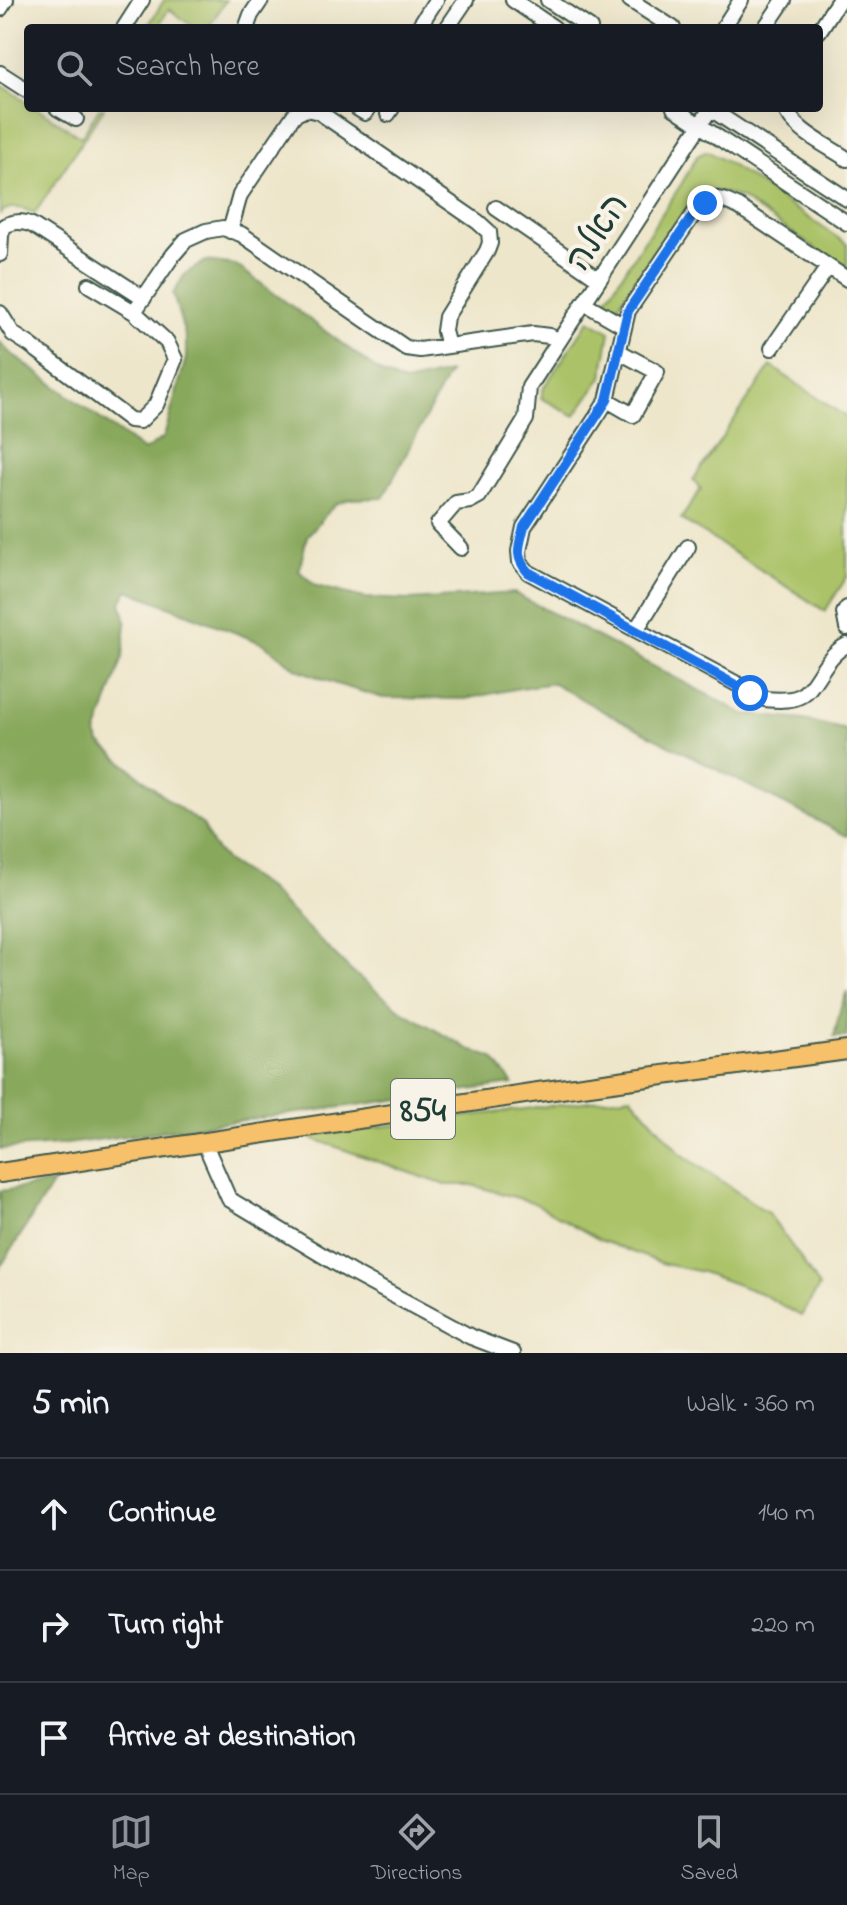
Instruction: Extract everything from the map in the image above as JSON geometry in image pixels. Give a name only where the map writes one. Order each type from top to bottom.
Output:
[{"type":"main road","name":"854","points":[[0,1173],[515,1095],[847,1050]]},
{"type":"street","points":[[0,9],[6,0]]},
{"type":"street","points":[[127,24],[142,0]]},
{"type":"street","points":[[248,24],[261,0]]},
{"type":"street","points":[[421,24],[436,0]]},
{"type":"street","points":[[450,24],[466,0]]},
{"type":"street","points":[[513,0],[548,24]]},
{"type":"street","points":[[548,0],[584,24]]},
{"type":"street","points":[[630,0],[667,24]]},
{"type":"street","points":[[726,24],[741,0]]},
{"type":"street","points":[[768,24],[784,0]]},
{"type":"street","points":[[823,25],[839,0]]},
{"type":"street","points":[[0,73],[24,88]]},
{"type":"street","points":[[230,231],[240,195],[294,115],[300,112]]},
{"type":"street","points":[[319,112],[489,232],[487,251],[446,317],[444,331],[448,346]]},
{"type":"street","points":[[680,112],[847,223]]},
{"type":"street","name":"האלה","points":[[461,548],[438,524],[456,503],[479,496],[526,419],[529,387],[707,112]]},
{"type":"street","points":[[716,112],[847,199]]},
{"type":"street","points":[[786,112],[799,127],[847,159]]},
{"type":"street","points":[[847,279],[739,207],[713,198],[698,208],[628,311],[607,400],[524,527],[519,551],[520,562],[528,572],[765,699],[785,700],[800,696],[828,659],[847,645]]},
{"type":"street","points":[[496,208],[599,279]]},
{"type":"street","points":[[0,254],[4,226],[23,221],[144,298]]},
{"type":"street","points":[[134,312],[186,240],[223,228],[241,234],[406,348],[420,350],[533,334],[559,340]]},
{"type":"street","points":[[772,348],[828,267]]},
{"type":"street","points":[[0,313],[13,334],[130,420],[140,421],[156,405],[175,359],[167,342],[134,312],[89,285]]},
{"type":"street","points":[[584,303],[624,326]]},
{"type":"street","points":[[607,400],[633,415],[657,372],[618,351]]},
{"type":"street","points":[[636,630],[688,547]]},
{"type":"street","points":[[847,608],[844,613],[847,628]]},
{"type":"street","points":[[204,1142],[229,1199],[352,1273],[471,1337],[513,1353]]},
{"type":"green space","points":[[164,0],[226,0],[211,24],[190,24],[169,9],[160,24],[149,24]]},
{"type":"green space","points":[[0,84],[24,99],[24,112],[43,112],[81,137],[97,112],[101,112],[35,213],[13,208],[0,214]]},
{"type":"green space","points":[[707,151],[847,244],[847,270],[742,199],[721,192],[705,192],[699,193],[617,306],[605,301],[697,156]]},
{"type":"green space","points":[[206,261],[236,265],[383,374],[405,383],[449,373],[383,498],[350,499],[335,504],[307,536],[299,571],[316,586],[364,598],[410,600],[514,593],[744,714],[804,720],[847,731],[847,836],[553,683],[465,699],[383,698],[297,669],[264,644],[128,590],[121,602],[126,622],[123,657],[96,735],[100,743],[203,825],[213,846],[226,861],[266,887],[351,971],[404,1012],[469,1049],[493,1058],[513,1084],[59,1145],[0,1149],[0,342],[144,451],[164,437],[186,358],[186,339],[173,294],[185,274]]},
{"type":"green space","points":[[589,320],[610,332],[602,377],[575,416],[541,398],[544,387]]},
{"type":"green space","points":[[771,366],[847,418],[847,577],[825,611],[681,519],[701,489],[693,480]]},
{"type":"green space","points":[[847,991],[847,1037],[834,1037],[840,1010]]},
{"type":"green space","points":[[631,1096],[680,1153],[768,1213],[819,1287],[801,1316],[760,1293],[702,1272],[664,1264],[600,1240],[532,1202],[472,1185],[445,1185],[305,1136]]},
{"type":"green space","points":[[53,1183],[0,1268],[0,1191]]},
{"type":"route","points":[[705,203],[698,208],[628,311],[607,400],[524,527],[520,562],[528,572],[750,693]]}]
